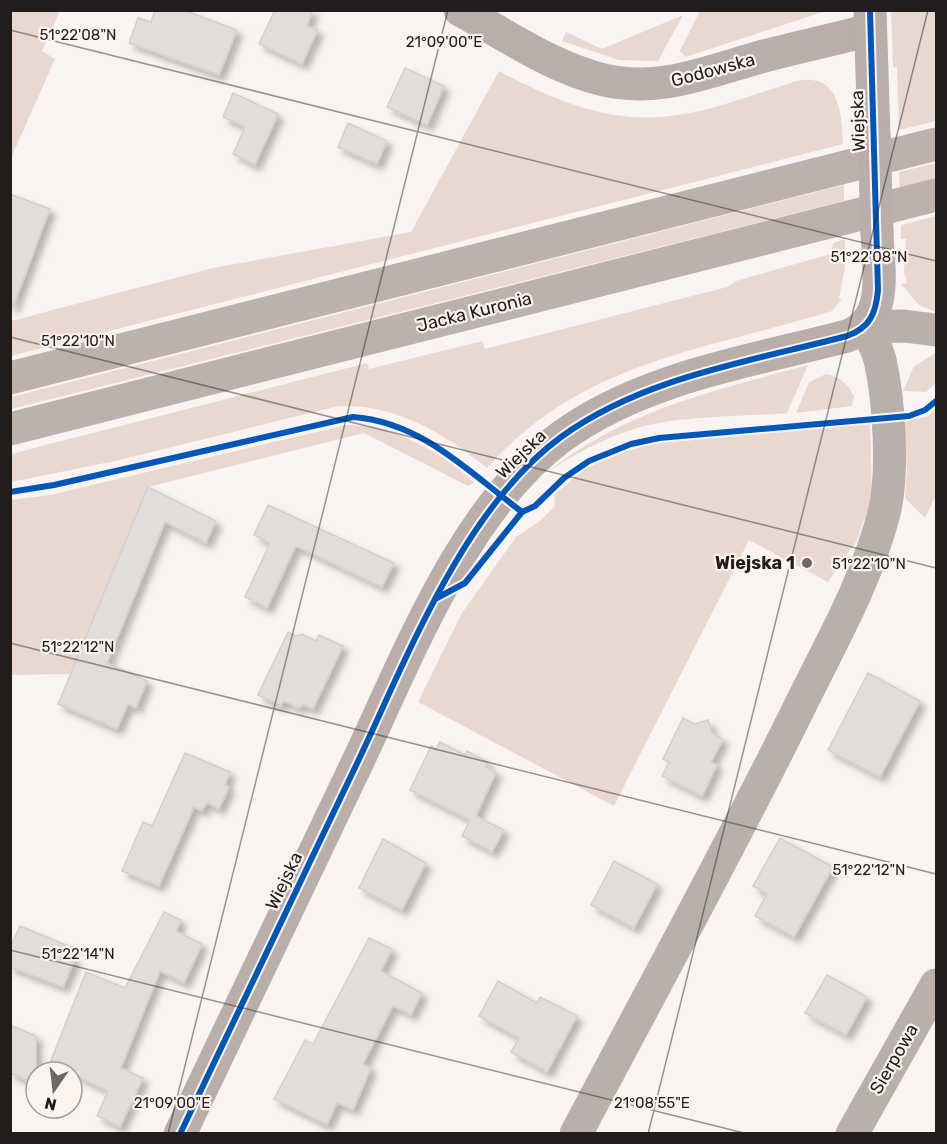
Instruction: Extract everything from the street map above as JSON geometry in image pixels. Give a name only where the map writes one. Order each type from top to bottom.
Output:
[{"type":"main road","points":[[10,378],[936,144]]},
{"type":"main road","name":"Jacka Kuronia","points":[[10,429],[936,195]]},
{"type":"street","name":"Godowska","points":[[460,10],[561,65],[604,80],[635,85],[674,83],[762,57],[870,20]]},
{"type":"street","name":"Wiejska","points":[[180,1134],[436,598],[500,495],[540,453],[564,435],[639,394],[847,336],[865,327],[872,317],[877,301],[877,231],[870,20]]},
{"type":"street","points":[[576,1134],[777,752],[862,579],[874,547],[885,512],[890,475],[881,370],[876,349],[865,327],[904,326],[936,330]]},
{"type":"street","name":"Sierpowa","points":[[852,1134],[936,985]]},
{"type":"shaded area","points":[[11,10],[60,11],[42,51],[55,59],[11,158]]},
{"type":"shaded area","points":[[700,10],[826,11],[686,57],[680,51]]},
{"type":"shaded area","points":[[891,11],[936,11],[936,121],[899,130],[897,68],[893,67]]},
{"type":"shaded area","points":[[683,15],[658,61],[619,60],[562,41],[566,32],[602,49]]},
{"type":"shaded area","points":[[499,71],[577,106],[639,117],[660,117],[695,112],[797,81],[811,80],[822,83],[830,89],[835,98],[839,108],[843,144],[11,356],[11,321],[213,268],[411,232]]},
{"type":"shaded area","points":[[936,163],[936,179],[900,188],[899,172]]},
{"type":"shaded area","points":[[844,185],[844,201],[11,409],[11,397]]},
{"type":"shaded area","points":[[936,216],[936,312],[919,305],[901,284],[907,283],[904,272],[906,239],[901,239],[901,225]]},
{"type":"shaded area","points":[[845,239],[845,267],[839,298],[842,299],[832,311],[691,350],[604,381],[563,404],[524,432],[487,468],[454,443],[418,423],[380,410],[339,406],[115,461],[11,482],[11,454],[367,363],[369,369],[482,341],[485,349],[727,287],[736,281],[831,254],[833,243]]},
{"type":"shaded area","points":[[936,353],[936,383],[926,392],[903,391],[914,366]]},
{"type":"shaded area","points":[[808,365],[787,413],[708,417],[648,425],[597,444],[545,474],[607,433],[638,418],[704,394]]},
{"type":"shaded area","points":[[826,374],[839,379],[849,388],[854,396],[852,406],[796,413],[809,382]]},
{"type":"shaded area","points":[[936,408],[936,495],[925,518],[905,498],[907,471],[904,421],[927,417]]},
{"type":"shaded area","points":[[870,423],[872,498],[856,542],[828,582],[749,540],[614,806],[418,702],[462,613],[516,537],[540,521],[555,506],[554,495],[578,474],[602,460],[649,444]]},
{"type":"shaded area","points":[[346,425],[381,430],[415,442],[446,460],[474,482],[468,486],[364,433],[148,487],[70,674],[11,675],[10,500],[50,495]]},
{"type":"building","points":[[155,10],[184,10],[237,30],[219,75],[129,43],[138,18],[151,22]]},
{"type":"building","points":[[275,10],[313,10],[307,26],[318,30],[302,64],[259,44]]},
{"type":"building","points":[[405,68],[444,86],[427,125],[387,107]]},
{"type":"building","points":[[233,93],[278,114],[255,165],[233,154],[245,127],[223,117]]},
{"type":"building","points":[[348,123],[387,141],[377,164],[338,147]]},
{"type":"building","points":[[10,194],[50,209],[13,307],[10,307]]},
{"type":"building","points":[[148,487],[216,521],[206,543],[165,522],[107,663],[147,681],[136,708],[128,704],[117,729],[58,704]]},
{"type":"building","points":[[268,505],[394,563],[382,587],[296,546],[267,608],[245,597],[270,543],[254,535]]},
{"type":"building","points":[[288,632],[296,636],[302,634],[316,641],[319,635],[343,646],[313,709],[304,705],[298,708],[284,701],[281,706],[258,695]]},
{"type":"building","points":[[868,673],[920,701],[880,777],[828,750]]},
{"type":"building","points":[[683,718],[694,724],[708,720],[712,733],[723,739],[711,762],[717,765],[702,796],[662,776],[669,762],[663,759]]},
{"type":"building","points":[[440,742],[465,755],[467,751],[488,762],[486,767],[496,772],[476,816],[504,830],[492,852],[462,836],[470,820],[410,790],[431,746],[436,749]]},
{"type":"building","points":[[185,753],[230,772],[225,785],[229,787],[219,809],[207,803],[202,811],[194,807],[159,886],[122,871],[143,822],[152,826]]},
{"type":"building","points":[[780,838],[833,867],[794,937],[755,916],[767,894],[753,886]]},
{"type":"building","points":[[383,839],[426,863],[402,910],[359,888]]},
{"type":"building","points":[[614,861],[657,884],[634,928],[591,905]]},
{"type":"building","points":[[164,912],[181,920],[176,931],[202,944],[184,983],[160,971],[121,1068],[143,1078],[120,1127],[97,1116],[108,1091],[84,1079],[84,1060],[51,1060],[86,972],[125,988]]},
{"type":"building","points":[[20,926],[73,948],[69,956],[75,959],[63,987],[10,967],[10,948]]},
{"type":"building","points":[[369,938],[392,949],[381,971],[422,993],[411,1015],[393,1006],[363,1064],[371,1068],[353,1110],[337,1103],[327,1125],[274,1099],[305,1040],[313,1044]]},
{"type":"building","points":[[827,975],[867,997],[846,1035],[805,1013]]},
{"type":"building","points":[[498,981],[537,1003],[540,997],[577,1016],[547,1072],[511,1052],[519,1038],[479,1016]]},
{"type":"building","points":[[10,1025],[36,1036],[36,1060],[24,1060],[24,1079],[10,1073]]},
{"type":"cycle path","points":[[180,1134],[438,594],[464,548],[493,506],[525,468],[561,437],[593,416],[627,399],[699,373],[847,336],[861,329],[870,319],[876,306],[878,290],[870,10]]},
{"type":"cycle path","points":[[437,598],[465,583],[522,512],[535,506],[564,478],[589,461],[631,444],[659,438],[909,416],[925,410],[936,401]]},
{"type":"cycle path","points":[[10,492],[54,485],[353,417],[401,428],[423,439],[464,466],[522,512]]},
{"type":"place","name":"Wiejska 1","points":[[807,563]]}]
